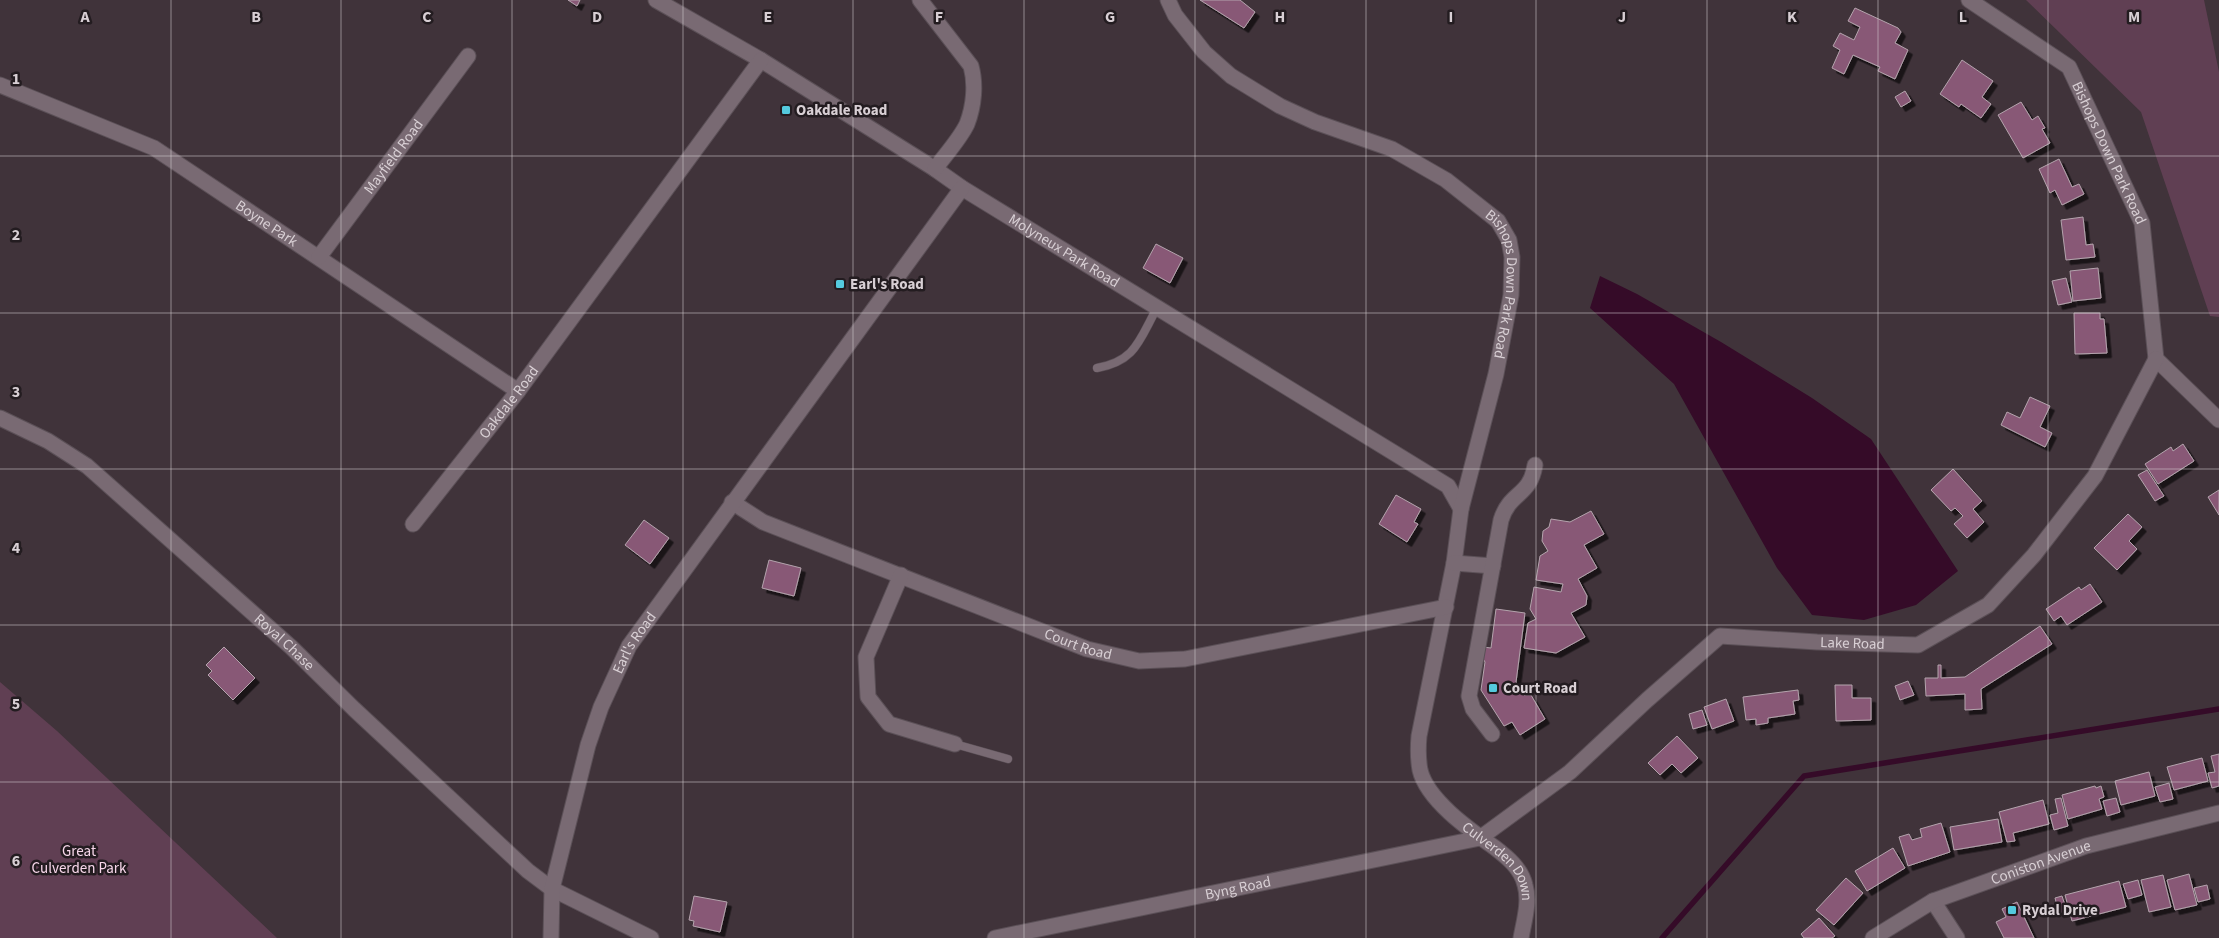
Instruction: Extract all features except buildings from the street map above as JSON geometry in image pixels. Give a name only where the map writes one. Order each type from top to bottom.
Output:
[{"type":"street","name":"Molyneux Park Road","points":[[656,0],[761,60],[935,169],[962,188],[1448,486],[1461,509]]},
{"type":"street","points":[[920,0],[971,66],[975,79],[967,124],[935,169]]},
{"type":"street","name":"Bishops Down Park Road","points":[[1168,0],[1175,15],[1204,52],[1231,76],[1280,106],[1315,122],[1392,149],[1446,180],[1498,221],[1509,240],[1512,257],[1511,295],[1496,374],[1461,509],[1446,607],[1419,736],[1421,772],[1436,799]]},
{"type":"street","name":"Bishops Down Park Road","points":[[1969,0],[2069,67],[2142,223],[2156,359]]},
{"type":"street","name":"Mayfield Road","points":[[319,257],[468,56]]},
{"type":"street","name":"Oakdale Road","points":[[413,524],[518,391],[761,60]]},
{"type":"street","name":"Boyne Park","points":[[0,85],[154,148],[518,391]]},
{"type":"street","name":"Earl's Road","points":[[551,938],[552,889],[588,745],[600,707],[629,646],[962,188]]},
{"type":"street","points":[[2156,359],[2219,420]]},
{"type":"street","name":"Lake Road","points":[[1480,838],[1570,772],[1647,700],[1720,636],[1817,642],[1918,645],[1988,605],[2034,555],[2096,476],[2156,359]]},
{"type":"street","name":"Royal Chase","points":[[0,418],[48,441],[86,466],[291,647],[490,838],[552,889]]},
{"type":"street","points":[[1492,734],[1473,709],[1469,696],[1505,507],[1513,498],[1528,487],[1533,478],[1535,466]]},
{"type":"street","name":"Court Road","points":[[732,502],[763,522],[1087,649],[1139,661],[1186,659],[1446,607]]},
{"type":"street","points":[[1454,563],[1493,566]]},
{"type":"street","points":[[901,575],[866,657],[868,697],[890,724],[955,744]]},
{"type":"street","name":"Culverden Down","points":[[1436,799],[1480,838],[1510,859],[1519,870],[1525,883],[1527,906],[1521,938]]},
{"type":"street","name":"Coniston Avenue","points":[[1873,938],[1933,901],[2086,846],[2219,813]]},
{"type":"street","name":"Byng Road","points":[[994,938],[1480,838]]},
{"type":"street","points":[[552,889],[651,938]]},
{"type":"street","points":[[1933,901],[1957,938]]},
{"type":"lane","points":[[1097,368],[1113,365],[1129,355],[1157,308]]},
{"type":"lane","points":[[955,744],[1008,759]]},
{"type":"green space","points":[[2026,0],[2204,0],[2219,72],[2219,317],[2210,316],[2141,112]]},
{"type":"green space","name":"Great Culverden Park","points":[[0,682],[57,731],[277,938],[0,938]]},
{"type":"shaded area","points":[[1600,276],[1637,294],[1721,342],[1812,398],[1871,439],[1958,571],[1916,605],[1864,620],[1812,615],[1777,568],[1674,384],[1590,308]]},
{"type":"waterway","points":[[1662,938],[1804,776],[2219,709]]},
{"type":"place","name":"Oakdale Road","points":[[786,110]]},
{"type":"place","name":"Earl's Road","points":[[840,284]]},
{"type":"place","name":"Court Road","points":[[1493,688]]},
{"type":"place","name":"Rydal Drive","points":[[2012,910]]}]
